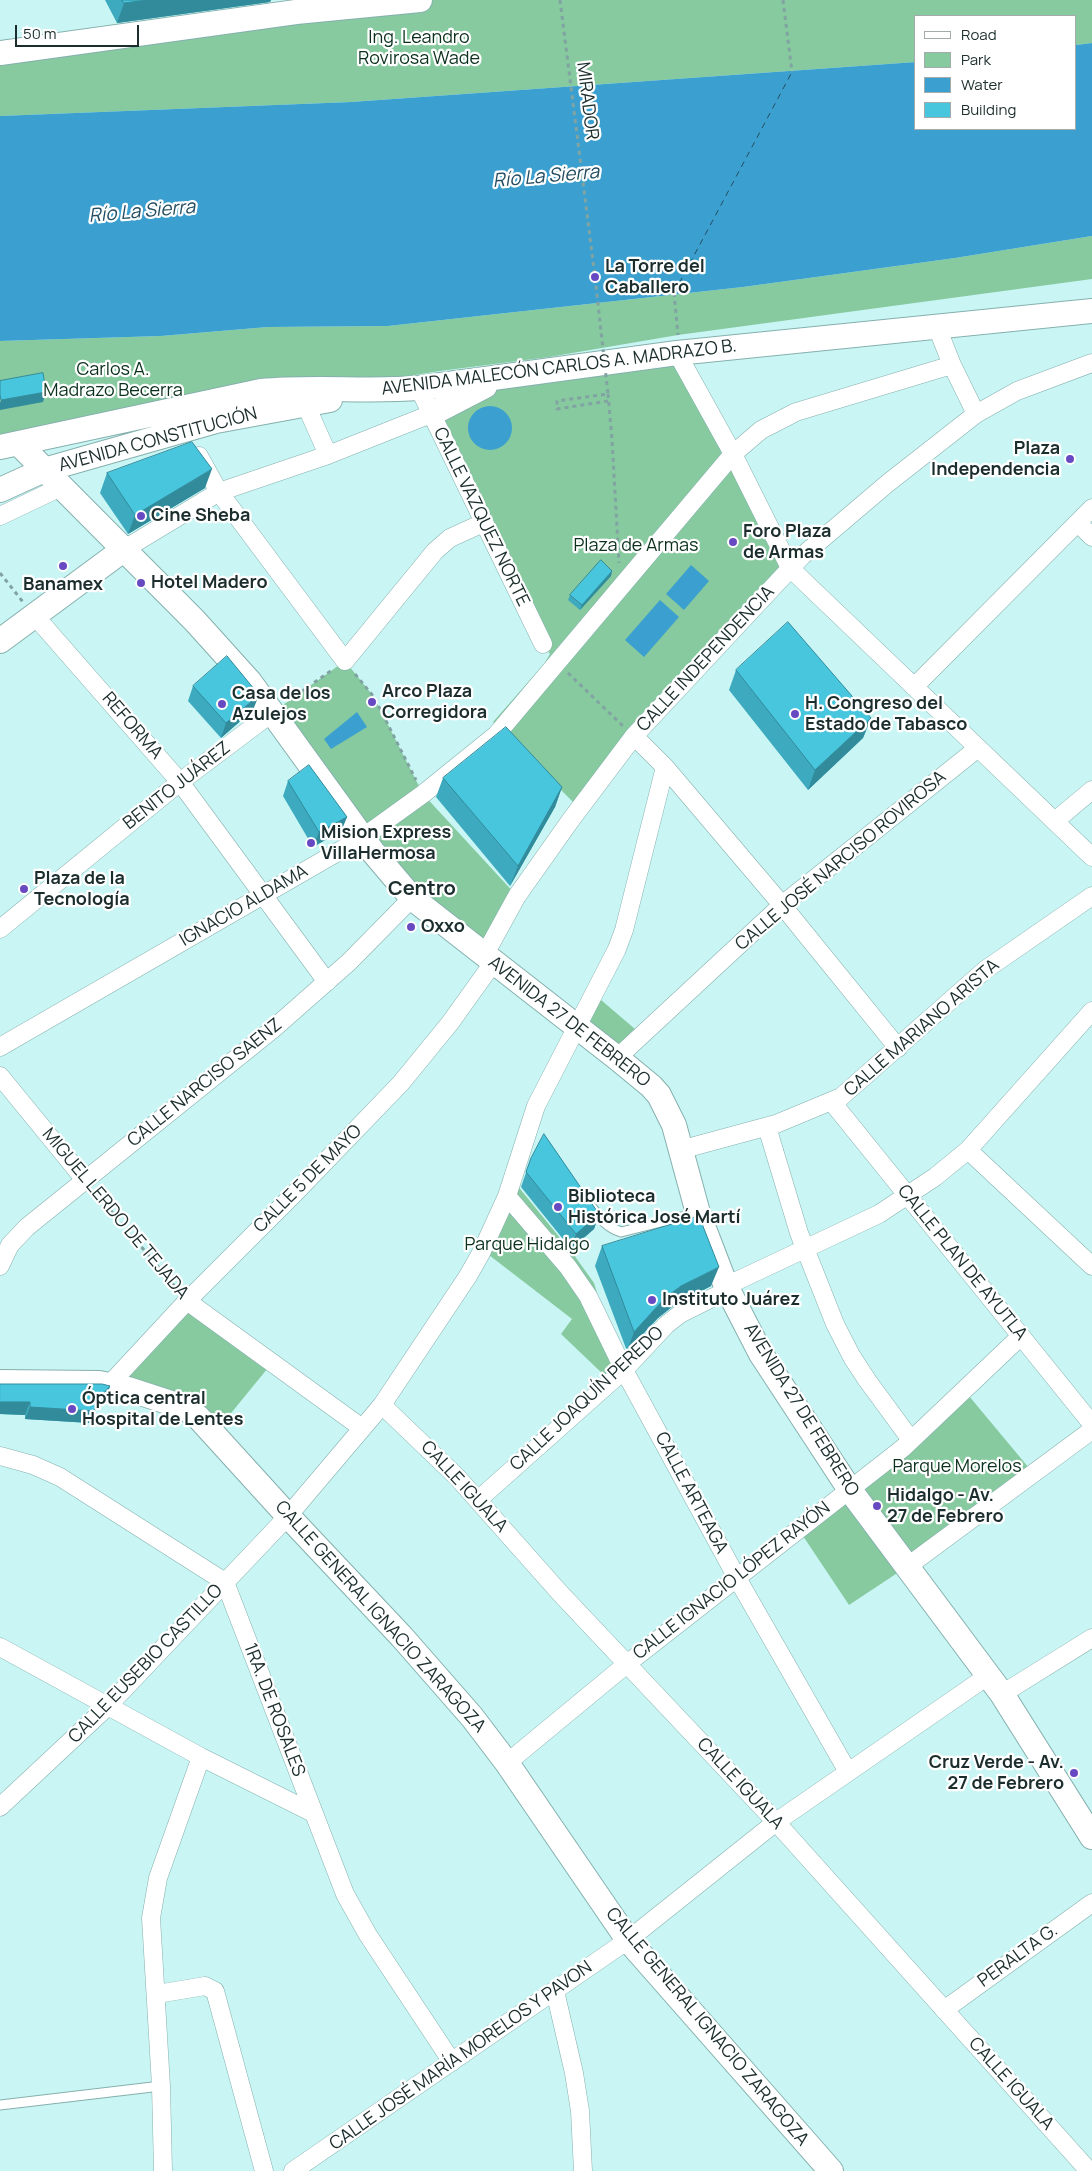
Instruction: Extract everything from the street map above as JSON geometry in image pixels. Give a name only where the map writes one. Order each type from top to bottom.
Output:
[{"type":"main road","points":[[0,53],[293,6],[420,0]]},
{"type":"main road","name":"AVENIDA MALECÓN CARLOS A. MADRAZO B.","points":[[10,446],[262,391],[302,397],[420,388],[499,378],[678,344],[938,327],[1092,311]]},
{"type":"main road","points":[[431,414],[499,378]]},
{"type":"main road","name":"AVENIDA CONSTITUCIÓN","points":[[0,490],[44,470],[302,397]]},
{"type":"main road","name":"AVENIDA 27 DE FEBRERO","points":[[10,446],[44,470],[195,621],[250,682],[362,838],[412,898],[652,1086],[670,1115],[698,1213],[727,1288],[773,1373],[850,1490],[995,1685],[1092,1837]]},
{"type":"main road","points":[[0,641],[123,550]]},
{"type":"main road","name":"CALLE GENERAL IGNACIO ZARAGOZA","points":[[0,1382],[86,1382],[119,1387],[192,1412],[220,1440],[472,1717],[507,1763],[628,1940],[831,2171]]},
{"type":"street","points":[[938,327],[952,365],[976,414]]},
{"type":"street","points":[[678,344],[790,568],[1092,857]]},
{"type":"street","name":"IGNACIO ALDAMA","points":[[0,1046],[362,838],[423,794],[496,735],[733,454],[762,430],[796,412],[952,365]]},
{"type":"street","name":"CALLE INDEPENDENCIA","points":[[489,959],[517,896],[634,736],[790,568],[888,483],[976,414],[1017,391],[1090,365]]},
{"type":"street","name":"CALLE VAZQUEZ NORTE","points":[[420,388],[543,644]]},
{"type":"street","points":[[302,397],[328,455]]},
{"type":"street","points":[[123,550],[219,492],[328,455],[431,414]]},
{"type":"street","points":[[184,430],[219,492],[345,661],[435,551],[450,538],[484,523]]},
{"type":"street","points":[[0,516],[61,487]]},
{"type":"street","points":[[914,687],[1092,508]]},
{"type":"street","points":[[1078,524],[1092,536]]},
{"type":"street","name":"REFORMA","points":[[35,616],[180,782],[327,982]]},
{"type":"street","name":"BENITO JUÁREZ","points":[[0,930],[180,782],[273,712]]},
{"type":"street","points":[[634,736],[665,767],[782,905],[898,1048]]},
{"type":"street","name":"CALLE JOSÉ NARCISO ROVIROSA","points":[[617,1058],[782,905],[978,748]]},
{"type":"street","name":"CALLE EUSEBIO CASTILLO","points":[[0,1807],[107,1707],[288,1516],[382,1405],[475,1264],[506,1196],[536,1106],[609,964],[624,930],[665,767]]},
{"type":"street","points":[[1055,821],[1092,790]]},
{"type":"street","name":"CALLE MARIANO ARISTA","points":[[680,1150],[767,1127],[832,1102],[844,1095],[985,970],[1092,896]]},
{"type":"street","name":"CALLE NARCISO SAENZ","points":[[0,1266],[16,1237],[273,1029],[370,942],[412,898]]},
{"type":"street","name":"CALLE 5 DE MAYO","points":[[119,1387],[187,1301],[295,1193],[401,1082],[450,1023],[489,959]]},
{"type":"street","name":"CALLE JOAQUÍN PEREDO","points":[[478,1500],[624,1370],[666,1325],[680,1314],[727,1288],[879,1214],[952,1165],[968,1150],[1092,1011]]},
{"type":"street","name":"MIGUEL LERDO DE TEJADA","points":[[0,1076],[85,1180]]},
{"type":"street","name":"CALLE PLAN DE AYUTLA","points":[[832,1102],[1092,1424]]},
{"type":"street","points":[[767,1127],[805,1250],[835,1324],[852,1357],[876,1394],[911,1440]]},
{"type":"street","points":[[968,1150],[1092,1266]]},
{"type":"street","name":"CALLE ARTEAGA","points":[[506,1196],[579,1281],[624,1370],[737,1578],[848,1772]]},
{"type":"street","name":"MIGUEL LERDO DE TEJADA","points":[[187,1301],[362,1428]]},
{"type":"street","name":"CALLE IGNACIO LÓPEZ RAYÓN","points":[[507,1763],[628,1663],[850,1490],[911,1440],[1021,1336]]},
{"type":"street","name":"CALLE IGUALA","points":[[382,1405],[444,1463],[560,1593],[776,1822],[1089,2171]]},
{"type":"street","points":[[908,1566],[1092,1430]]},
{"type":"street","points":[[0,1456],[33,1465],[55,1474],[225,1582]]},
{"type":"street","name":"1RA. DE ROSALES","points":[[225,1582],[313,1813],[352,1908],[376,1949],[452,2062]]},
{"type":"street","name":"CALLE JOSÉ MARÍA MORELOS Y PAVON","points":[[294,2171],[628,1940],[776,1822],[848,1772],[995,1685],[1092,1638]]},
{"type":"street","points":[[0,1647],[201,1758],[313,1813]]},
{"type":"street","points":[[164,2171],[157,1994],[151,1937],[153,1900],[164,1857],[201,1758]]},
{"type":"street","name":"PERALTA G.","points":[[944,2010],[1092,1903]]},
{"type":"street","points":[[157,1994],[205,1986],[212,1988],[218,1995],[264,2171]]},
{"type":"street","points":[[555,1991],[574,2074],[580,2110],[583,2171]]},
{"type":"lane","points":[[586,1199],[604,1223],[611,1229],[621,1232],[698,1213]]},
{"type":"lane","points":[[119,1387],[148,1405]]},
{"type":"lane","points":[[0,2105],[161,2086]]},
{"type":"path","name":"MIRADOR","points":[[560,0],[608,394],[620,586]]},
{"type":"path","points":[[783,0],[792,72]]},
{"type":"path","points":[[674,293],[678,344]]},
{"type":"path","points":[[608,394],[557,401],[557,409],[608,401]]},
{"type":"path","points":[[0,573],[35,616]]},
{"type":"path","points":[[273,712],[345,661],[374,697],[423,794]]},
{"type":"path","points":[[557,661],[634,736]]},
{"type":"path","name":"MIGUEL LERDO DE TEJADA","points":[[85,1180],[187,1301]]},
{"type":"green space","name":"Ing. Leandro Rovirosa Wade","points":[[414,0],[1092,0],[1092,43],[1077,45],[1077,15],[914,15],[914,62],[351,102],[0,116],[0,53]]},
{"type":"green space","name":"Carlos A. Madrazo Becerra","points":[[1092,236],[1092,279],[678,335],[549,357],[440,371],[84,428],[0,447],[0,341],[161,336],[268,327],[388,326],[743,287],[955,258]]},
{"type":"green space","name":"Plaza de Armas","points":[[677,353],[790,568],[579,808],[493,722],[544,664],[550,654],[543,644],[431,414],[499,378]]},
{"type":"green space","points":[[345,661],[374,697],[423,794],[517,896],[484,956],[450,929],[273,712]]},
{"type":"green space","points":[[594,994],[642,1035],[617,1058],[576,1026]]},
{"type":"green space","name":"Parque Hidalgo","points":[[516,1184],[574,1255],[594,1283],[617,1358],[605,1376],[561,1334],[572,1319],[489,1255]]},
{"type":"green space","points":[[187,1301],[272,1363],[214,1434],[109,1385]]},
{"type":"green space","name":"Parque Morelos","points":[[964,1390],[1034,1474],[908,1566],[849,1605],[799,1530]]},
{"type":"water","name":"Río La Sierra","points":[[1092,43],[1092,236],[955,258],[743,287],[388,326],[268,327],[161,336],[0,341],[0,116],[351,102],[914,62],[914,130],[1077,130],[1077,45]]},
{"type":"water","points":[[494,406],[506,412],[511,419],[511,437],[506,444],[499,449],[486,450],[478,447],[471,440],[468,424],[471,416],[478,409]]},
{"type":"water","points":[[691,565],[709,581],[684,610],[666,594]]},
{"type":"water","points":[[660,600],[679,617],[644,657],[625,640]]},
{"type":"water","points":[[357,712],[367,727],[331,749],[324,739]]},
{"type":"building","points":[[122,0],[148,0],[124,3]]},
{"type":"building","points":[[43,373],[46,392],[1,400],[0,381]]},
{"type":"building","points":[[192,442],[212,469],[135,515],[107,473]]},
{"type":"building","points":[[601,560],[612,571],[582,605],[570,595]]},
{"type":"building","name":"H. Congreso del Estado de Tabasco","points":[[788,622],[871,718],[815,770],[736,670]]},
{"type":"building","points":[[227,656],[259,695],[226,723],[193,686]]},
{"type":"building","points":[[506,727],[562,787],[518,866],[443,778]]},
{"type":"building","points":[[309,765],[347,817],[319,832],[288,781]]},
{"type":"building","points":[[544,1134],[599,1214],[576,1234],[526,1172]]},
{"type":"building","name":"Instituto Juárez","points":[[699,1216],[719,1267],[681,1286],[665,1298],[634,1332],[602,1246]]},
{"type":"building","points":[[0,1384],[102,1384],[110,1386],[101,1396],[94,1411],[30,1407],[30,1402],[0,1402]]},
{"type":"ferry route","points":[[674,293],[792,72]]},
{"type":"place","name":"La Torre del Caballero","points":[[595,277]]},
{"type":"place","name":"Plaza Independencia","points":[[1070,459]]},
{"type":"place","name":"Cine Sheba","points":[[141,516]]},
{"type":"place","name":"Foro Plaza de Armas","points":[[733,542]]},
{"type":"place","name":"Banamex","points":[[63,566]]},
{"type":"place","name":"Hotel Madero","points":[[141,583]]},
{"type":"place","name":"Arco Plaza Corregidora","points":[[372,702]]},
{"type":"place","name":"Casa de los Azulejos","points":[[222,704]]},
{"type":"place","name":"H. Congreso del Estado de Tabasco","points":[[795,714]]},
{"type":"place","name":"Mision Express VillaHermosa","points":[[311,843]]},
{"type":"place","name":"Plaza de la Tecnología","points":[[24,889]]},
{"type":"place","name":"Oxxo","points":[[411,927]]},
{"type":"place","name":"Biblioteca Histórica José Martí","points":[[558,1207]]},
{"type":"place","name":"Instituto Juárez","points":[[652,1300]]},
{"type":"place","name":"Óptica central Hospital de Lentes","points":[[72,1409]]},
{"type":"place","name":"Hidalgo - Av. 27 de Febrero","points":[[877,1506]]},
{"type":"place","name":"Cruz Verde - Av. 27 de Febrero","points":[[1074,1773]]},
{"type":"district","name":"Centro","points":[[422,889]]}]
